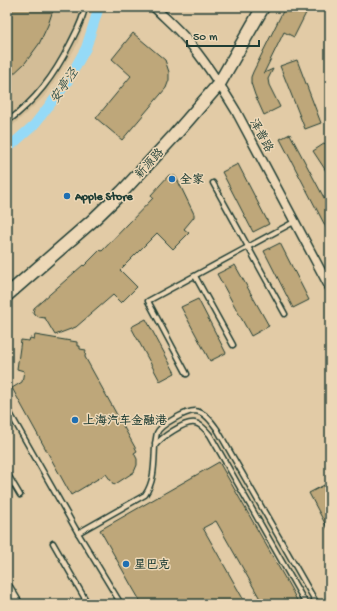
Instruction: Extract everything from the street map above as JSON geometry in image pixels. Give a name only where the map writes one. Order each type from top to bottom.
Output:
[{"type":"street","name":"泽普路","points":[[154,7],[186,38],[206,64],[236,111],[330,288]]},
{"type":"street","name":"新源路","points":[[7,295],[92,221],[174,138],[219,84],[262,7]]},
{"type":"street","points":[[7,589],[16,604]]},
{"type":"lane","points":[[7,122],[22,111],[58,68],[76,33],[85,7]]},
{"type":"lane","points":[[213,183],[285,314]]},
{"type":"lane","points":[[187,374],[148,301],[294,222]]},
{"type":"lane","points":[[195,276],[233,345]]},
{"type":"lane","points":[[7,408],[8,414],[121,604]]},
{"type":"lane","points":[[78,533],[145,495],[149,489],[153,477],[157,432],[186,413],[195,411],[211,420],[217,429],[317,604]]},
{"type":"lane","points":[[155,446],[162,438],[187,424],[194,422],[206,430],[306,604]]},
{"type":"lane","points":[[7,473],[20,495]]},
{"type":"lane","points":[[53,543],[88,604]]},
{"type":"shaded area","points":[[7,7],[90,7],[77,45],[47,94],[7,131]]},
{"type":"building","points":[[13,7],[54,7],[48,25],[39,44],[25,63],[7,80],[7,15]]},
{"type":"building","points":[[285,7],[309,7],[294,37],[284,32],[264,73],[273,69],[268,79],[269,85],[280,107],[264,115],[255,95],[251,83],[251,77]]},
{"type":"building","points":[[133,33],[165,60],[169,72],[169,80],[166,88],[122,140],[96,118],[131,76],[112,59]]},
{"type":"building","points":[[297,60],[321,123],[305,129],[280,66]]},
{"type":"building","points":[[290,134],[330,209],[330,235],[280,139]]},
{"type":"building","points":[[330,140],[330,177],[313,151]]},
{"type":"building","points":[[238,164],[269,224],[253,232],[222,172]]},
{"type":"building","points":[[169,175],[175,176],[177,179],[194,214],[194,217],[184,229],[189,233],[173,249],[157,233],[120,270],[137,287],[121,303],[113,295],[76,327],[55,335],[45,318],[39,317],[33,313],[34,308],[83,265],[84,266],[100,250],[102,251],[153,198],[151,195]]},
{"type":"building","points":[[280,243],[309,300],[293,308],[264,251]]},
{"type":"building","points":[[235,265],[269,326],[251,336],[217,274]]},
{"type":"building","points":[[198,299],[226,353],[210,361],[181,307]]},
{"type":"building","points":[[146,319],[175,373],[160,381],[131,327]]},
{"type":"building","name":"上海汽车金融港","points":[[35,335],[77,342],[77,346],[80,346],[80,349],[86,350],[85,357],[137,451],[134,453],[137,459],[137,465],[134,472],[114,485],[106,474],[71,495],[12,388],[22,382],[24,371],[17,369],[21,340],[29,341],[30,338],[34,339]]},
{"type":"building","points":[[219,462],[299,604],[263,604],[216,521],[203,528],[246,604],[142,604],[100,530]]},
{"type":"building","points":[[330,482],[330,533],[309,493]]},
{"type":"waterway","name":"安亭泾","points":[[7,149],[34,125],[66,84],[86,48],[99,7]]},
{"type":"place","name":"全家","points":[[172,179]]},
{"type":"place","name":"Apple Store","points":[[67,196]]},
{"type":"place","name":"上海汽车金融港","points":[[75,420]]},
{"type":"place","name":"星巴克","points":[[126,564]]}]
